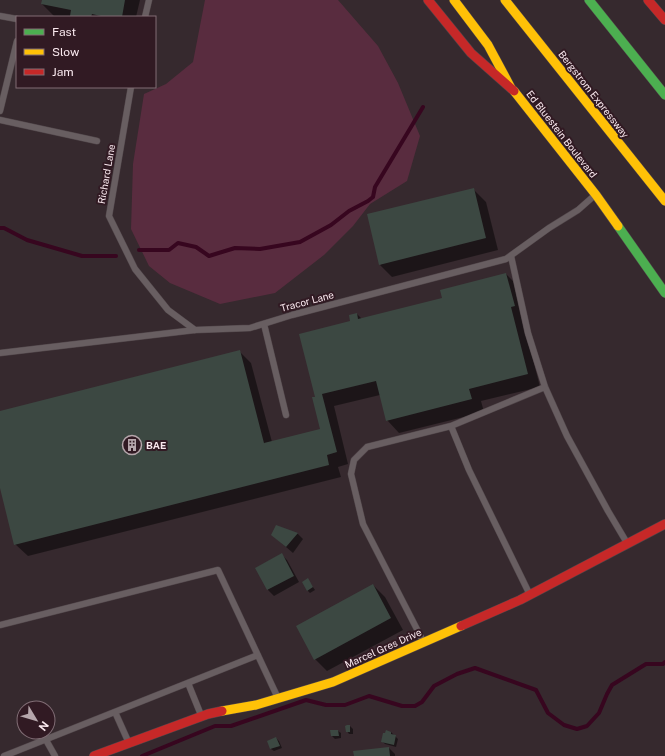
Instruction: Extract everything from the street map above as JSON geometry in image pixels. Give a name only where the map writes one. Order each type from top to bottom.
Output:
[{"type":"main road","name":"Ed Bluestein Boulevard","points":[[428,0],[471,53],[511,88],[596,195],[665,293]]},
{"type":"main road","points":[[454,0],[488,45],[511,88]]},
{"type":"main road","name":"Bergstrom Expressway","points":[[506,0],[665,201]]},
{"type":"main road","points":[[589,0],[665,95]]},
{"type":"main road","points":[[648,0],[665,20]]},
{"type":"main road","name":"Marcel Gres Drive","points":[[94,756],[202,716],[256,705],[332,682],[530,595],[665,524]]},
{"type":"lane","points":[[145,16],[149,0]]},
{"type":"lane","points":[[0,16],[16,19]]},
{"type":"lane","points":[[0,111],[16,45]]},
{"type":"lane","name":"Richard Lane","points":[[131,88],[109,216],[135,268],[168,310],[195,330]]},
{"type":"lane","points":[[0,120],[97,141]]},
{"type":"lane","name":"Tracor Lane","points":[[0,352],[195,330],[250,328],[292,315],[506,259],[549,228],[578,210],[596,195]]},
{"type":"lane","points":[[510,256],[528,334],[545,387],[571,442],[608,512],[627,544]]},
{"type":"lane","points":[[264,324],[286,415]]},
{"type":"lane","points":[[424,642],[363,524],[351,474],[354,460],[367,447],[451,426],[545,387]]},
{"type":"lane","points":[[451,426],[469,470],[530,595]]},
{"type":"lane","points":[[0,625],[218,570],[278,699]]},
{"type":"lane","points":[[56,736],[258,655]]},
{"type":"lane","points":[[188,683],[202,716]]},
{"type":"lane","points":[[114,712],[129,743]]},
{"type":"lane","points":[[4,756],[46,740],[54,756]]},
{"type":"shaded area","points":[[205,0],[338,0],[378,46],[398,83],[420,136],[407,181],[370,204],[353,226],[324,255],[275,293],[220,304],[170,283],[149,266],[131,229],[133,164],[144,94],[166,84],[193,62]]},
{"type":"building","points":[[42,0],[125,0],[122,16],[101,16],[92,14],[91,16],[70,16],[71,10],[41,4]]},
{"type":"building","points":[[474,188],[486,238],[379,265],[367,214]]},
{"type":"building","name":"BAE","points":[[506,273],[515,306],[511,307],[528,374],[469,389],[472,399],[386,421],[376,381],[322,394],[337,452],[327,455],[329,465],[14,545],[0,488],[0,411],[240,350],[265,447],[264,443],[320,429],[312,397],[315,397],[299,334],[350,321],[349,315],[357,313],[358,319],[442,298],[440,290]]},
{"type":"building","points":[[276,525],[298,533],[286,547],[271,535]]},
{"type":"building","points":[[282,553],[294,576],[267,590],[255,568]]},
{"type":"building","points":[[308,578],[313,587],[307,591],[302,582]]},
{"type":"building","points":[[373,584],[391,618],[314,660],[296,626]]},
{"type":"building","points":[[350,725],[350,732],[346,732],[345,726]]},
{"type":"building","points":[[330,730],[338,730],[339,736],[331,736]]},
{"type":"building","points":[[386,730],[391,732],[391,734],[396,735],[394,745],[381,742],[383,733],[385,733]]},
{"type":"building","points":[[276,737],[280,746],[270,749],[267,741]]},
{"type":"building","points":[[389,747],[390,756],[354,756],[353,751]]},
{"type":"waterway","points":[[139,250],[169,250],[178,243],[196,247],[209,256],[235,248],[260,249],[300,242],[331,225],[349,211],[373,197],[375,187],[423,107]]},
{"type":"waterway","points":[[0,228],[4,228],[27,240],[82,256],[116,256]]},
{"type":"waterway","points":[[142,756],[215,726],[231,726],[306,700],[326,705],[345,705],[369,696],[402,706],[415,706],[422,702],[434,686],[457,674],[475,668],[536,690],[548,713],[564,725],[577,729],[587,726],[599,713],[612,685],[646,664],[663,664],[665,662]]},
{"type":"traffic: fast","points":[[589,0],[665,95]]},
{"type":"traffic: fast","points":[[618,226],[665,293]]},
{"type":"traffic: slow","points":[[454,0],[488,45],[511,88]]},
{"type":"traffic: slow","points":[[505,0],[665,201]]},
{"type":"traffic: slow","points":[[514,91],[596,195],[618,226]]},
{"type":"traffic: slow","points":[[222,711],[256,705],[333,682],[461,626]]},
{"type":"traffic: jam","points":[[428,0],[471,53],[514,91]]},
{"type":"traffic: jam","points":[[648,0],[665,20]]},
{"type":"traffic: jam","points":[[461,626],[520,600],[665,524]]},
{"type":"traffic: jam","points":[[94,756],[208,714],[222,711]]},
{"type":"place","name":"BAE","points":[[132,445]]}]
